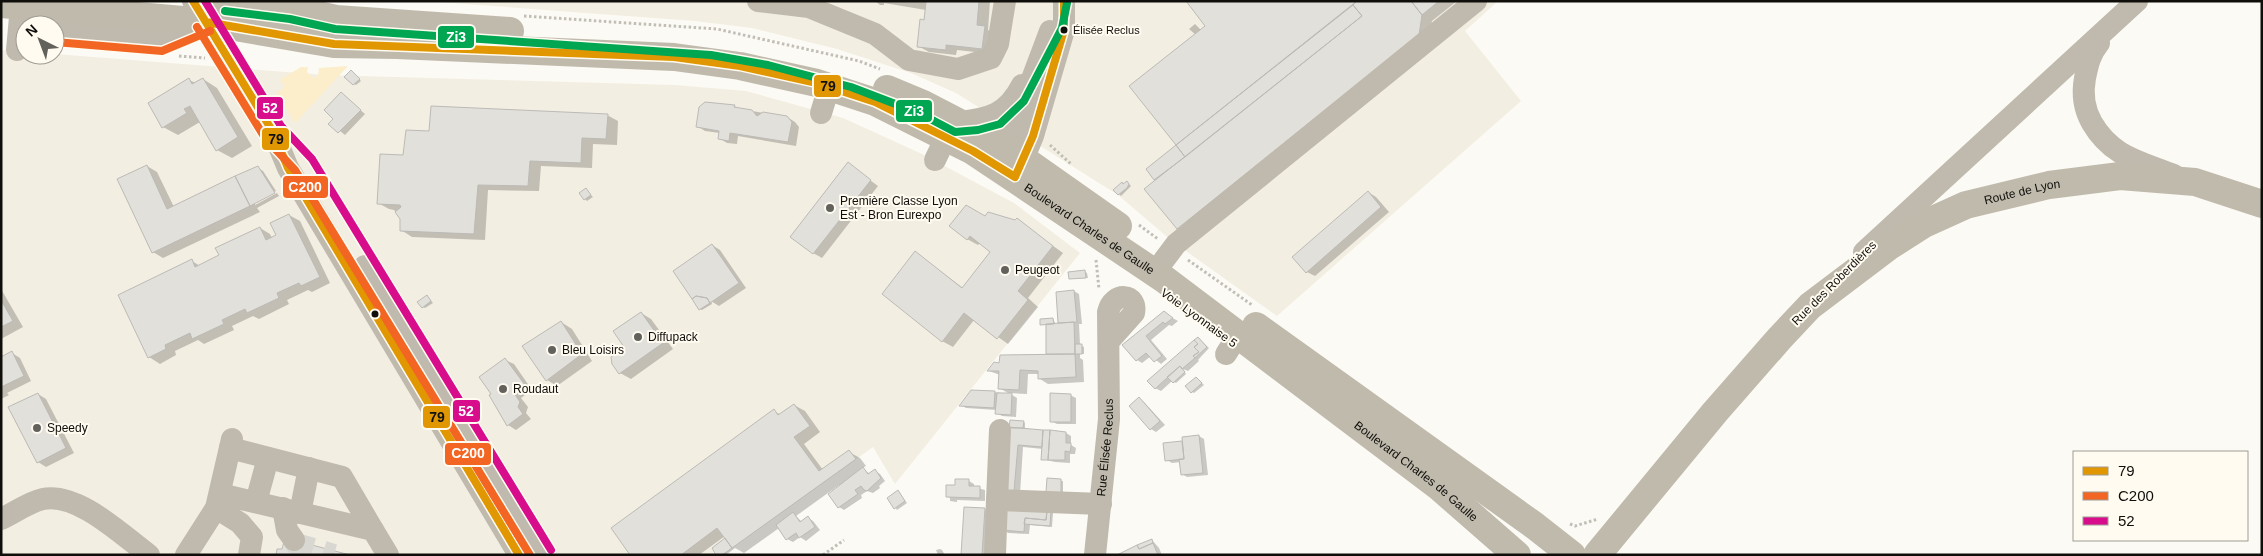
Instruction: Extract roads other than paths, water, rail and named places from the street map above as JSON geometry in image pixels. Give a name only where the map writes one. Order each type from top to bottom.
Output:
[{"type":"main road","name":"Boulevard Charles de Gaulle","points":[[226,1],[293,5],[336,18],[712,45],[770,54],[867,81],[923,104],[947,140]]},
{"type":"main road","name":"Boulevard Charles de Gaulle","points":[[14,24],[200,12],[334,44],[674,57],[740,66],[829,87],[875,102],[947,140],[1011,162],[1164,279],[1232,345],[1438,486],[1517,555]]},
{"type":"main road","points":[[1011,162],[1164,260],[1535,526],[1572,555]]},
{"type":"main road","name":"Route de Lyon","points":[[1810,306],[1895,242],[1924,224],[1966,205],[2049,185],[2120,176],[2195,182],[2262,204]]},
{"type":"main road","name":"Rue des Roberdières","points":[[1597,555],[1715,412],[1810,306]]},
{"type":"street","points":[[758,1],[809,7],[874,34],[909,60],[958,68],[991,58],[998,44],[1004,1]]},
{"type":"street","points":[[1011,162],[1053,24],[1057,1]]},
{"type":"street","points":[[1011,162],[1064,30],[1064,1]]},
{"type":"street","points":[[1164,260],[1176,244],[1476,1]]},
{"type":"street","name":"Rue des Roberdières","points":[[1810,306],[1849,264],[2137,1]]},
{"type":"street","points":[[65,33],[161,41],[200,12],[272,132],[288,168],[519,555]]},
{"type":"street","name":"Rue des Roberdières","points":[[2120,17],[2090,54],[2083,88],[2086,112],[2101,138],[2114,149],[2128,157],[2195,182]]},
{"type":"street","points":[[947,140],[977,120],[995,115],[1006,107],[1016,96],[1053,24]]},
{"type":"street","points":[[821,113],[829,87]]},
{"type":"street","points":[[272,132],[303,164],[540,554]]},
{"type":"street","name":"Rue Élisée Reclus","points":[[1095,555],[1110,419],[1108,312]]},
{"type":"street","points":[[995,554],[1000,430]]},
{"type":"street","points":[[186,555],[218,501],[231,444],[268,458],[342,477],[388,555]]},
{"type":"street","points":[[268,458],[277,507],[294,540]]},
{"type":"street","points":[[251,546],[250,520],[256,511],[277,507],[309,468]]},
{"type":"street","points":[[1,519],[43,499],[62,500],[80,504],[149,555]]},
{"type":"street","points":[[997,500],[1101,504]]},
{"type":"street","points":[[218,501],[277,507],[373,530]]},
{"type":"street","points":[[218,501],[240,522],[251,546]]},
{"type":"tunnel","points":[[294,540],[296,544],[334,555]]},
{"type":"place","name":"Élisée Reclus","points":[[1064,30]]},
{"type":"place","name":"Première Classe Lyon Est - Bron Eurexpo","points":[[830,208]]},
{"type":"place","name":"Peugeot","points":[[1005,270]]},
{"type":"place","name":"Diffupack","points":[[638,337]]},
{"type":"place","name":"Bleu Loisirs","points":[[552,350]]},
{"type":"place","name":"Roudaut","points":[[503,389]]},
{"type":"place","name":"Speedy","points":[[37,428]]}]
